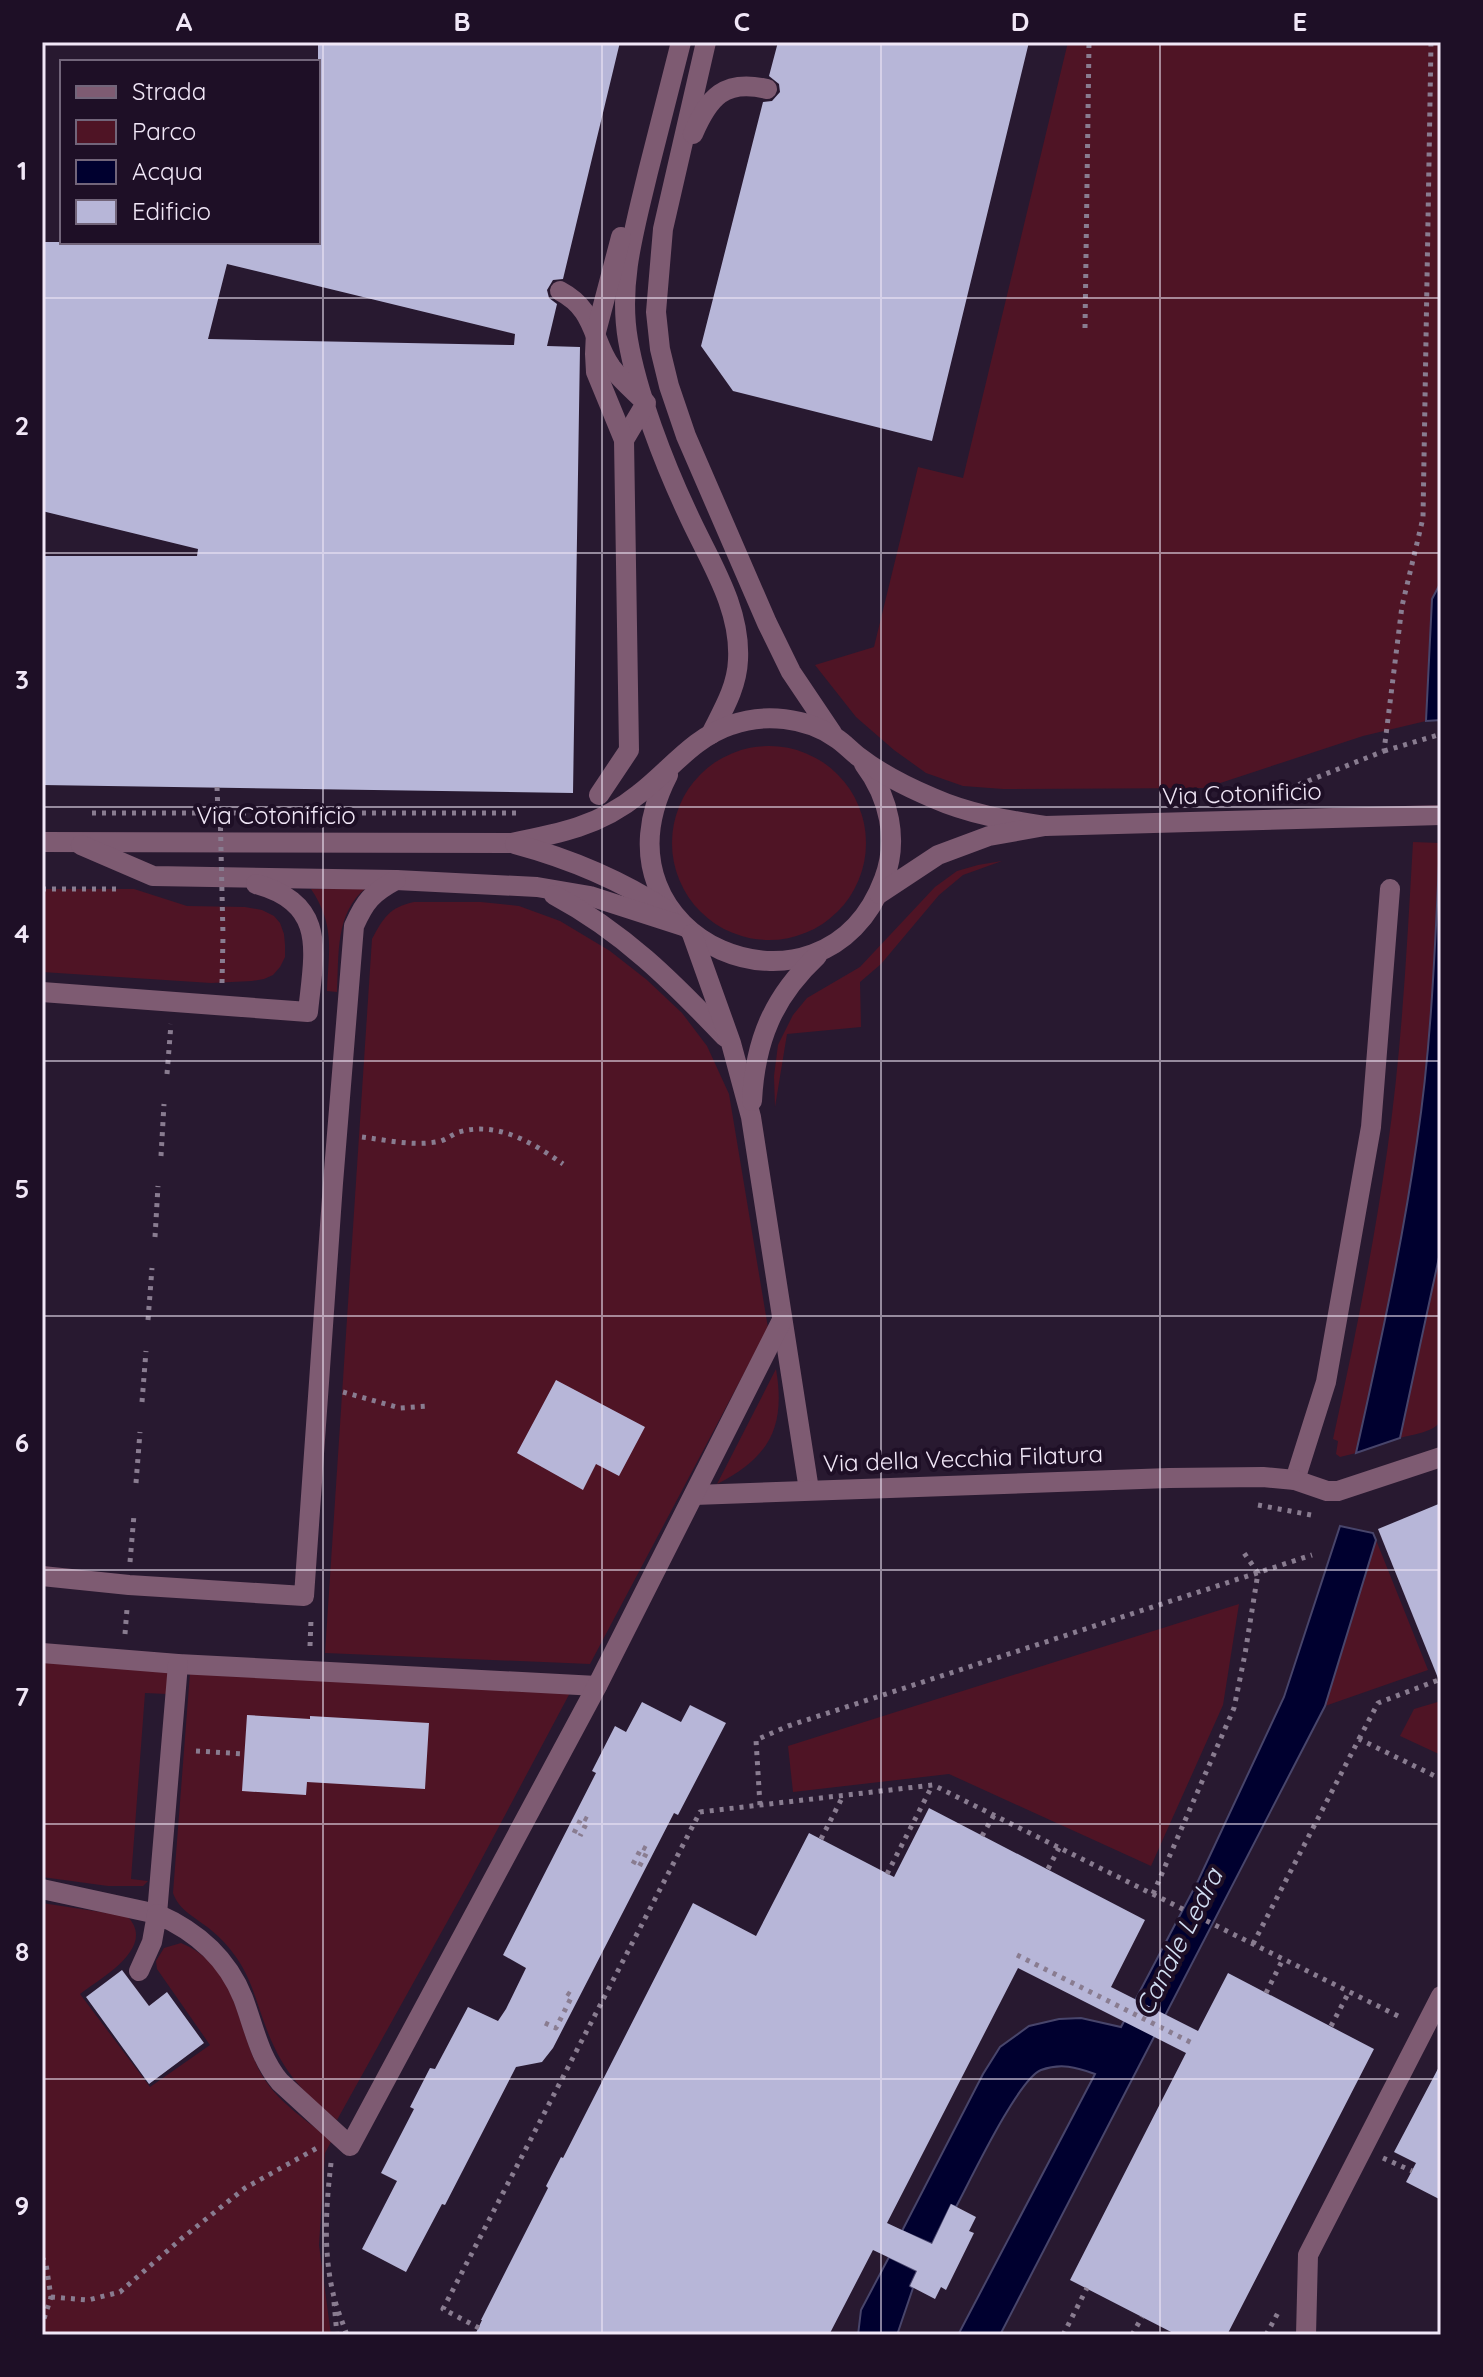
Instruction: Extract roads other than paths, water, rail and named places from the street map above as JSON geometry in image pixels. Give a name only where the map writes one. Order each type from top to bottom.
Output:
[{"type":"street","points":[[681,42],[634,229],[624,288],[628,339],[646,403],[670,474],[732,608],[738,639],[735,681],[711,734]]},
{"type":"street","points":[[706,42],[663,229],[656,312],[660,349],[673,398],[705,483],[767,623],[791,672],[834,737]]},
{"type":"street","points":[[663,229],[690,140],[708,103],[719,93],[734,87],[748,85],[767,89]]},
{"type":"street","points":[[599,795],[629,750],[624,440],[596,372],[596,332],[648,137],[662,120]]},
{"type":"street","points":[[560,291],[583,308],[611,366],[646,403]]},
{"type":"street","points":[[624,440],[646,403]]},
{"type":"street","name":"Via Cotonificio","points":[[42,842],[511,843],[570,831],[612,814],[711,734],[741,722],[773,718],[815,727],[898,782],[957,808],[993,819],[1045,826]]},
{"type":"street","name":"Via Cotonificio","points":[[683,756],[667,775],[656,797],[650,821],[649,845],[652,870],[661,893],[683,924]]},
{"type":"street","name":"Via Cotonificio","points":[[511,843],[552,854],[632,887],[716,949],[742,959],[770,962],[798,958],[825,949],[856,926],[879,894],[887,872],[891,847],[890,823],[874,777],[860,758]]},
{"type":"street","name":"Via Cotonificio","points":[[879,894],[938,855],[989,836],[1045,826],[1441,815]]},
{"type":"street","points":[[74,841],[153,876],[396,880],[537,887],[590,896],[683,924]]},
{"type":"street","points":[[233,877],[272,888],[288,896],[302,909],[313,947],[308,1012]]},
{"type":"street","points":[[42,1576],[304,1596],[354,926],[364,905],[376,891],[396,880]]},
{"type":"street","points":[[537,887],[583,911],[635,949],[731,1043]]},
{"type":"street","points":[[1295,1480],[1326,1382],[1371,1127],[1390,889]]},
{"type":"street","name":"Via della Vecchia Filatura","points":[[683,924],[731,1043],[751,1117],[809,1490],[1263,1477],[1295,1480],[1327,1491],[1338,1491],[1438,1458]]},
{"type":"street","name":"Via della Vecchia Filatura","points":[[751,1117],[759,1047],[773,1010],[799,972],[825,949]]},
{"type":"street","points":[[42,992],[346,1015]]},
{"type":"street","points":[[42,1889],[157,1914],[184,1927],[205,1943],[224,1963],[243,1999],[261,2052],[271,2070],[280,2082],[350,2146],[597,1686],[782,1320]]},
{"type":"street","points":[[694,1495],[809,1490]]},
{"type":"street","points":[[42,1653],[178,1664],[597,1686]]},
{"type":"street","points":[[139,1971],[152,1942],[157,1914],[178,1664]]},
{"type":"street","points":[[1306,2335],[1308,2255],[1441,1996]]},
{"type":"water","points":[[1441,582],[1441,720],[1426,721],[1432,599]]},
{"type":"water","points":[[1440,843],[1441,1248],[1400,1438],[1356,1453],[1397,1259],[1417,1141],[1430,1030]]},
{"type":"water","name":"Canale Ledra","points":[[1340,1526],[1373,1533],[1376,1540],[1325,1706],[1000,2335],[958,2335],[1095,2074],[1062,2066],[1041,2070],[1031,2077],[1008,2110],[956,2207],[951,2205],[932,2244],[902,2231],[1000,2047],[1029,2026],[1059,2019],[1081,2018],[1121,2027],[1198,1881],[1284,1697]]},
{"type":"water","points":[[889,2257],[917,2271],[897,2335],[858,2335],[861,2310]]}]
